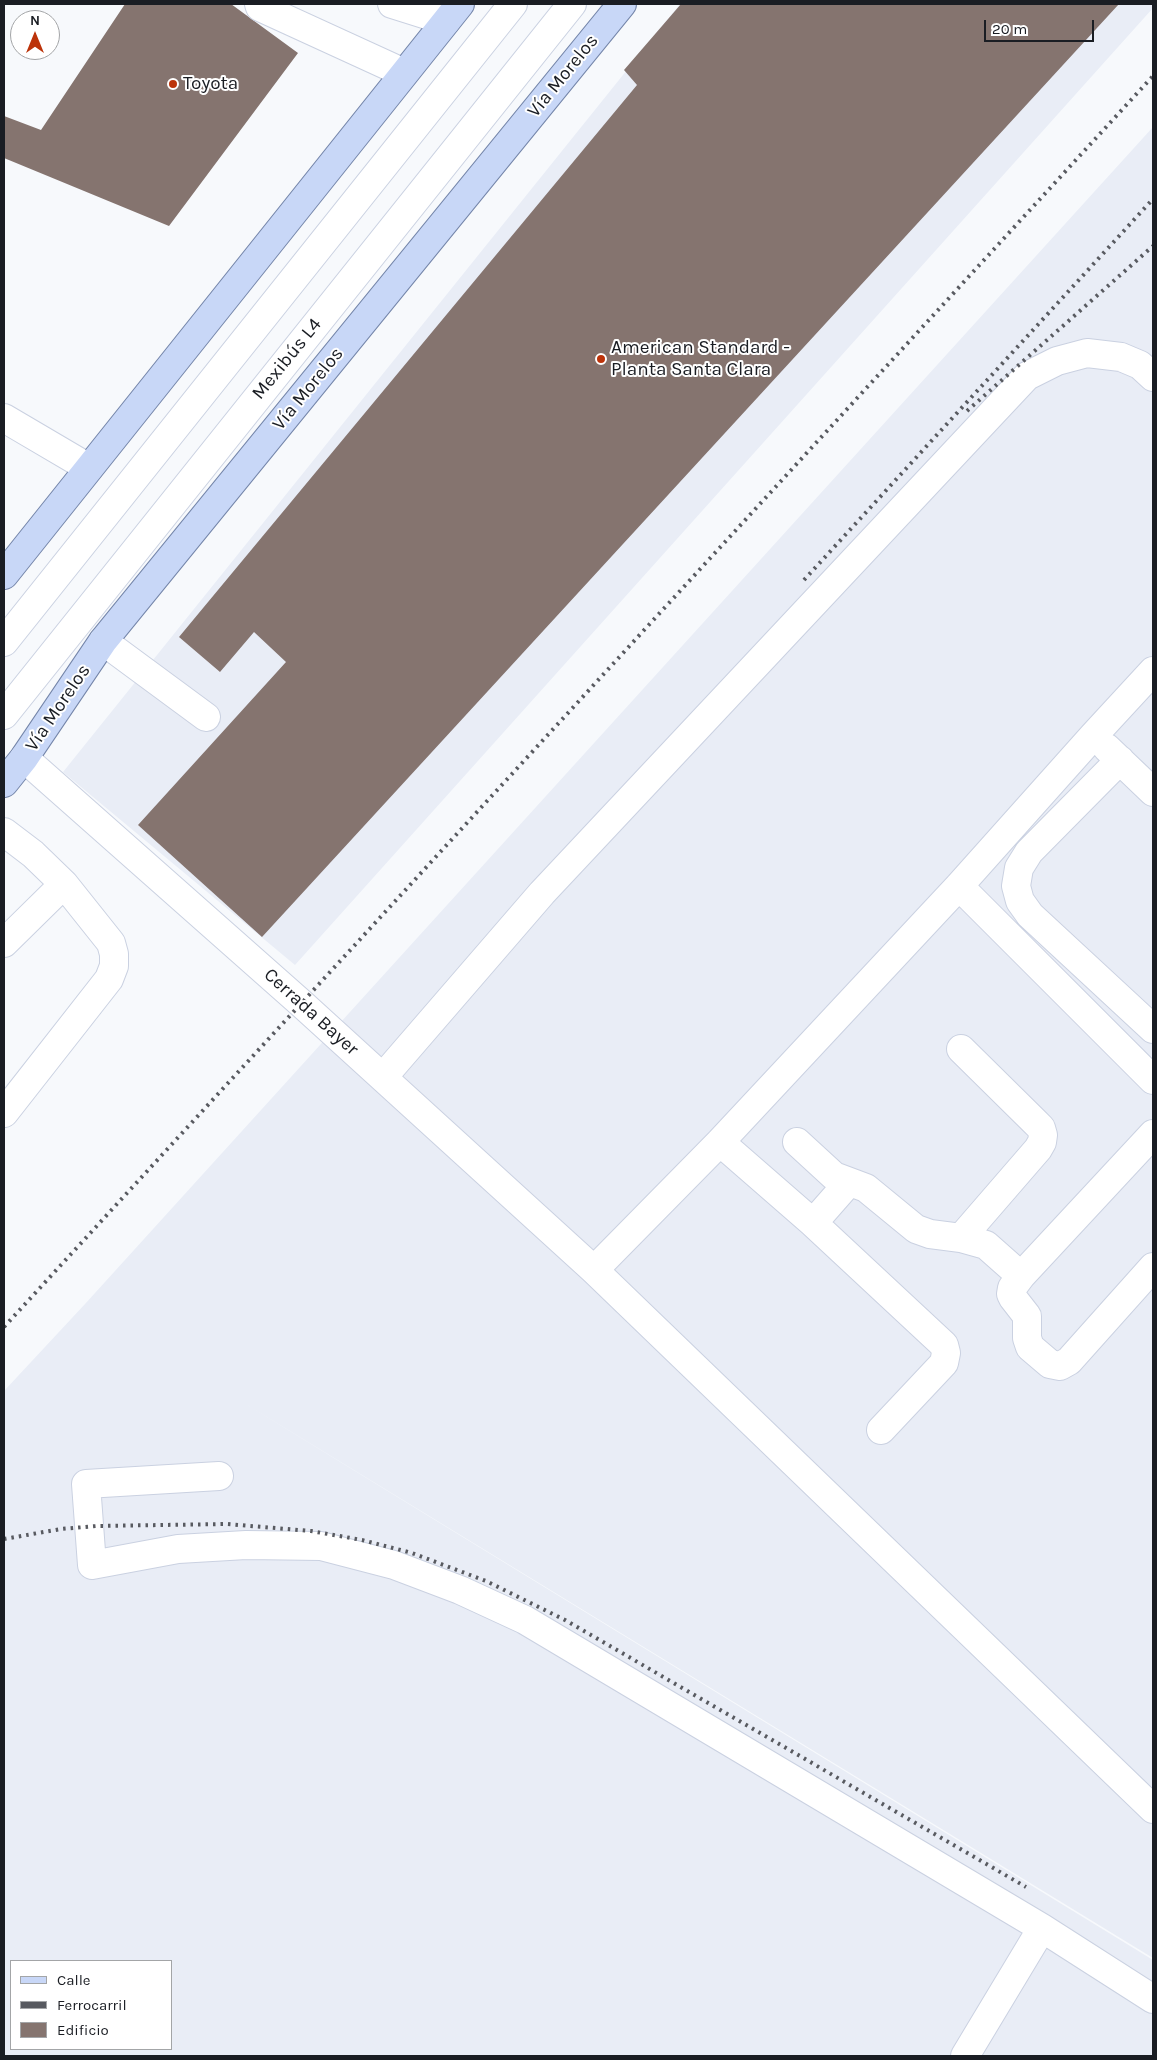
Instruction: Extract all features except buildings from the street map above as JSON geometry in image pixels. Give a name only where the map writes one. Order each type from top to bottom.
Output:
[{"type":"main road","name":"Vía Morelos","points":[[4,783],[24,758],[103,642],[622,4]]},
{"type":"main road","points":[[4,575],[453,12]]},
{"type":"lane","points":[[259,4],[260,7],[404,73]]},
{"type":"lane","points":[[392,4],[453,12]]},
{"type":"lane","points":[[4,642],[513,4]]},
{"type":"lane","name":"Mexibús L4","points":[[4,715],[572,4]]},
{"type":"lane","points":[[383,1076],[542,893],[1027,376],[1057,361],[1087,353],[1121,357],[1140,365],[1153,377]]},
{"type":"lane","points":[[4,418],[89,468]]},
{"type":"lane","points":[[103,642],[206,717]]},
{"type":"lane","points":[[594,1270],[720,1142],[959,886],[1092,736],[1153,671]]},
{"type":"lane","points":[[1092,736],[1153,792]]},
{"type":"lane","name":"Cerrada Bayer","points":[[24,758],[383,1076],[594,1270],[1153,1809]]},
{"type":"lane","points":[[1120,760],[1029,852],[1019,868],[1016,886],[1020,901],[1030,915],[1153,1029]]},
{"type":"lane","points":[[4,832],[33,854],[64,884],[111,943],[114,954],[114,966],[110,979],[4,1113]]},
{"type":"lane","points":[[4,944],[64,884]]},
{"type":"lane","points":[[959,886],[1153,1080]]},
{"type":"lane","points":[[961,1049],[1041,1128],[1043,1135],[1038,1149],[961,1238]]},
{"type":"lane","points":[[1153,1134],[1012,1288],[1011,1294],[1027,1316],[1028,1342],[1030,1347],[1050,1364],[1060,1366],[1070,1361],[1153,1267]]},
{"type":"lane","points":[[720,1142],[813,1223],[944,1345],[946,1349],[944,1363],[881,1430]]},
{"type":"lane","points":[[797,1142],[834,1176],[866,1188],[923,1232],[986,1244],[1021,1276]]},
{"type":"lane","points":[[813,1223],[849,1182]]},
{"type":"lane","points":[[219,1476],[86,1484],[92,1565],[178,1549],[246,1544],[321,1546],[394,1565],[460,1590],[525,1620],[1042,1928],[1153,1999]]},
{"type":"lane","points":[[965,2056],[1042,1928]]},
{"type":"shaded area","name":"American Standard - Planta Santa Clara","points":[[680,4],[1153,4],[1153,8],[295,965],[63,772]]},
{"type":"shaded area","points":[[1153,127],[1153,1958],[231,1395],[1153,1960],[1153,2056],[4,2056],[4,1391]]},
{"type":"railway","points":[[4,1327],[1153,76]]},
{"type":"railway","points":[[804,580],[1153,199]]},
{"type":"railway","points":[[967,411],[1153,246]]},
{"type":"railway","points":[[4,1539],[61,1529],[97,1526],[227,1524],[311,1531],[362,1540],[412,1553],[486,1581],[565,1620],[1026,1887]]},
{"type":"place","name":"Toyota","points":[[173,84]]},
{"type":"place","name":"American Standard - Planta Santa Clara","points":[[601,359]]}]
